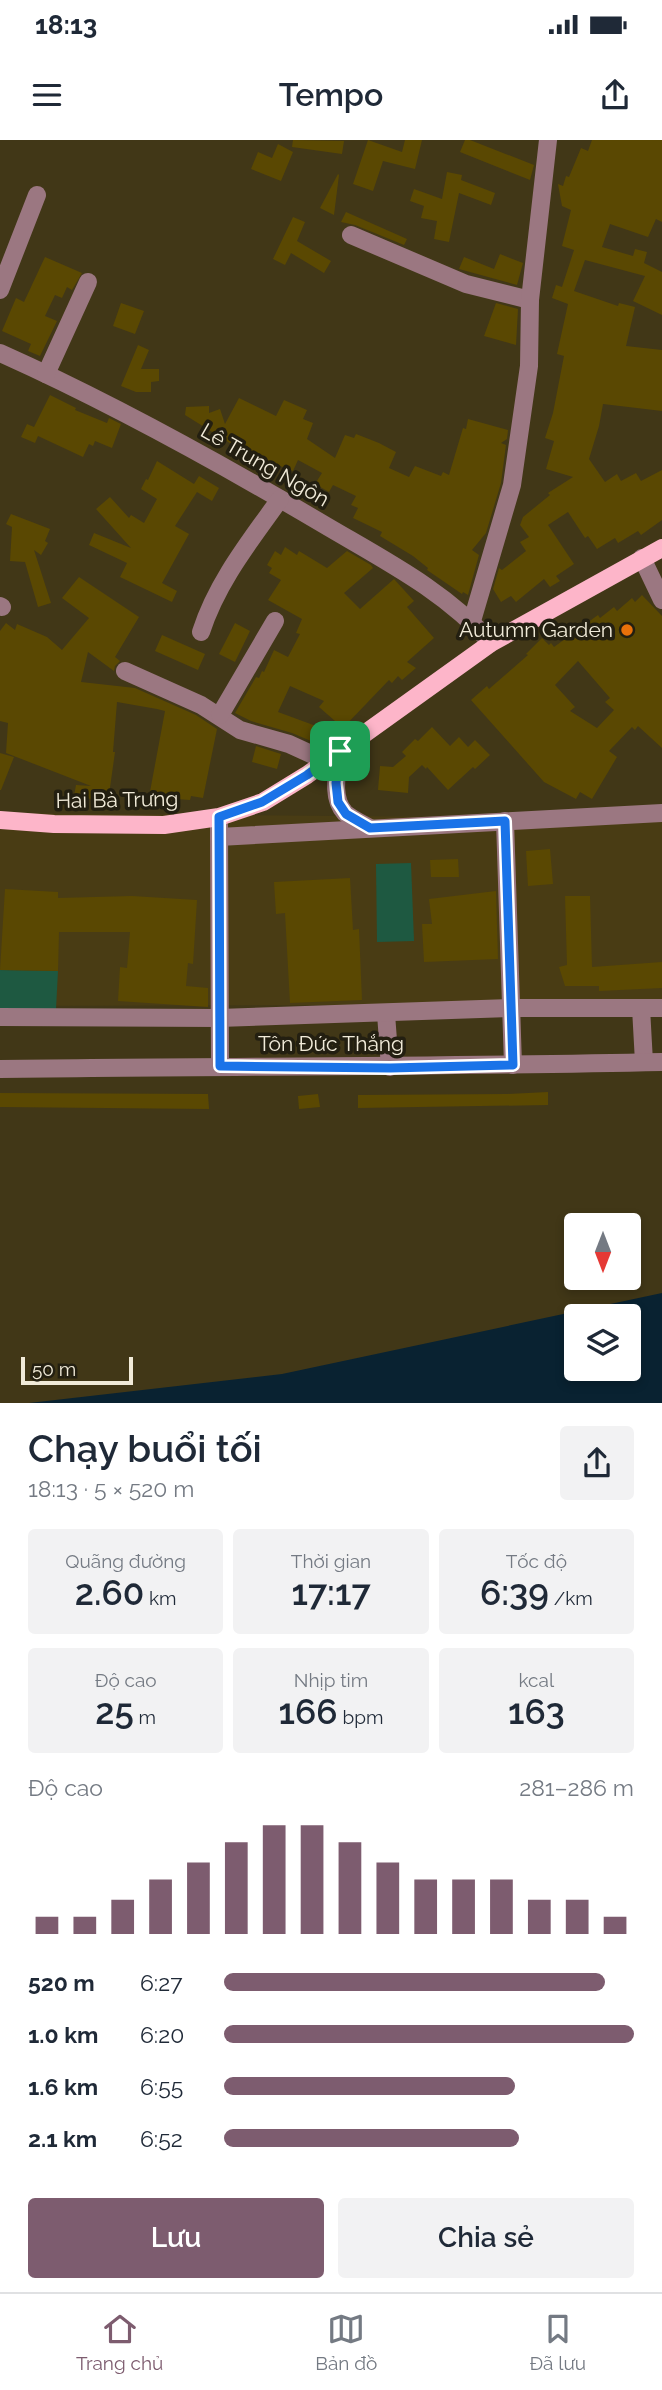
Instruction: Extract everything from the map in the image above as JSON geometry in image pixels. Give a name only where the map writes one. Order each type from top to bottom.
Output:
[{"type":"main road","name":"Hai Bà Trưng","points":[[0,820],[54,824],[164,825],[219,817],[262,802],[333,756],[491,643],[662,548]]},
{"type":"street","points":[[472,621],[512,485],[529,366],[530,300],[548,140]]},
{"type":"street","points":[[0,290],[37,195]]},
{"type":"street","points":[[351,235],[466,284],[530,300]]},
{"type":"street","points":[[46,374],[88,282]]},
{"type":"street","name":"Lê Trung Ngôn","points":[[0,353],[127,414],[280,499],[442,597],[472,621],[491,643]]},
{"type":"street","points":[[201,632],[208,609],[226,576],[280,499]]},
{"type":"street","points":[[642,558],[662,600]]},
{"type":"street","points":[[220,715],[275,621]]},
{"type":"street","points":[[125,671],[220,715],[240,730],[333,756],[338,802],[346,814],[370,828]]},
{"type":"street","points":[[219,836],[662,813]]},
{"type":"street","points":[[219,817],[220,1066]]},
{"type":"street","points":[[505,821],[513,1065]]},
{"type":"street","points":[[0,1017],[219,1018],[511,1009],[662,1008]]},
{"type":"street","points":[[641,1009],[653,1062]]},
{"type":"street","points":[[386,1014],[390,1068]]},
{"type":"street","name":"Tôn Đức Thắng","points":[[0,1069],[220,1066],[390,1068],[653,1062]]},
{"type":"shaded area","points":[[0,813],[662,819],[662,1004],[0,1006]]},
{"type":"green space","points":[[411,863],[414,941],[377,942],[376,864]]},
{"type":"green space","points":[[0,970],[58,971],[56,1009],[0,1010]]},
{"type":"water","points":[[662,1293],[662,1403],[29,1403],[282,1374],[564,1314],[564,1381],[641,1381],[641,1304],[610,1304]]},
{"type":"building","points":[[293,140],[344,141],[342,154],[292,147]]},
{"type":"building","points":[[368,140],[402,152],[405,140],[422,140],[415,169],[383,161],[373,191],[353,184]]},
{"type":"building","points":[[465,140],[534,165],[530,180],[460,152]]},
{"type":"building","points":[[592,140],[662,140],[662,222],[656,219],[648,237],[610,224],[602,247],[633,256],[635,249],[647,252],[644,263],[662,272],[662,315],[633,301],[645,276],[585,260],[574,291],[618,306],[619,303],[635,307],[626,346],[662,350],[662,411],[603,404],[589,459],[605,482],[617,474],[621,481],[636,473],[641,481],[662,470],[662,520],[641,535],[638,531],[618,543],[615,538],[597,549],[588,536],[585,538],[568,512],[548,525],[574,564],[556,576],[560,581],[550,587],[544,579],[516,602],[511,596],[501,602],[493,589],[499,568],[502,570],[526,551],[520,542],[529,537],[520,525],[523,517],[550,495],[548,493],[573,477],[546,469],[554,441],[545,438],[553,413],[564,356],[557,354],[568,304],[552,298],[556,285],[562,287],[574,250],[562,246],[571,210],[562,206],[558,184],[563,186],[581,148],[588,151]]},
{"type":"building","points":[[278,144],[293,152],[281,181],[251,169],[258,152],[272,158]]},
{"type":"building","points":[[447,172],[462,175],[461,180],[495,193],[491,205],[459,193],[449,242],[434,239],[437,221],[421,218],[424,206],[410,201],[414,189],[442,199]]},
{"type":"building","points":[[339,175],[334,215],[320,208]]},
{"type":"building","points":[[346,212],[407,239],[404,245],[341,222]]},
{"type":"building","points":[[293,217],[305,222],[297,241],[331,261],[324,273],[291,253],[285,265],[273,259]]},
{"type":"building","points":[[500,254],[523,263],[517,285],[459,269],[464,257],[494,269]]},
{"type":"building","points":[[45,257],[82,273],[72,290],[67,287],[62,298],[55,295],[45,316],[57,321],[40,356],[28,351],[31,344],[2,331],[16,298],[24,302]]},
{"type":"building","points":[[121,303],[144,311],[135,334],[113,326]]},
{"type":"building","points":[[496,303],[518,309],[516,345],[484,336]]},
{"type":"building","points":[[138,345],[149,350],[141,369],[159,369],[159,381],[151,382],[151,392],[136,392],[121,386]]},
{"type":"building","points":[[50,395],[76,408],[75,410],[107,423],[109,418],[121,424],[112,448],[95,441],[93,446],[89,444],[83,457],[38,436],[35,443],[21,437],[27,424],[34,427]]},
{"type":"building","points":[[239,398],[276,416],[284,400],[307,410],[303,419],[313,423],[307,439],[335,458],[345,435],[354,438],[356,434],[379,443],[396,452],[389,468],[409,477],[415,466],[441,476],[443,472],[449,475],[468,419],[508,430],[507,439],[501,443],[506,445],[501,483],[486,533],[472,550],[479,555],[468,595],[463,592],[462,594],[427,570],[428,568],[413,556],[380,536],[382,532],[353,518],[358,508],[351,505],[356,496],[333,485],[329,492],[315,484],[322,473],[298,460],[293,471],[280,466],[277,472],[254,462],[257,456],[238,448],[185,415],[186,407],[209,406],[209,413],[220,409],[225,424]]},
{"type":"building","points":[[157,461],[194,484],[199,476],[219,488],[212,501],[197,492],[175,526],[189,534],[162,583],[177,591],[172,602],[120,577],[127,563],[89,545],[94,533],[131,548],[96,509],[110,497],[129,518],[131,515],[144,523],[157,499],[141,489]]},
{"type":"building","points":[[11,514],[50,529],[45,541],[48,543],[41,555],[34,550],[51,603],[38,607],[25,562],[10,561],[12,527],[6,524]]},
{"type":"building","points":[[285,547],[297,555],[299,551],[327,568],[347,551],[371,565],[373,568],[344,593],[360,609],[394,579],[414,601],[407,607],[434,638],[407,662],[416,668],[402,680],[398,676],[392,683],[389,680],[343,728],[319,707],[324,701],[290,686],[278,712],[316,726],[311,741],[235,713],[256,677],[259,678],[262,671],[264,672],[274,650],[288,657],[300,634],[296,633],[302,619],[268,600],[281,580],[269,573],[272,568],[267,565],[275,551],[281,555]]},
{"type":"building","points":[[79,577],[139,617],[115,657],[120,661],[114,671],[88,652],[81,682],[135,688],[196,715],[217,729],[203,798],[191,796],[190,800],[149,797],[165,711],[157,709],[117,702],[115,752],[108,802],[74,796],[76,785],[91,786],[6,753],[8,723],[0,721],[0,631],[6,623],[15,630],[17,624],[47,637],[62,650],[89,618],[62,598]]},
{"type":"building","points":[[642,595],[662,616],[662,748],[638,726],[635,730],[632,727],[609,751],[617,757],[592,799],[580,792],[576,799],[544,782],[471,700],[487,686],[489,689],[528,655],[526,654],[542,638],[554,647],[598,615],[600,618],[614,607],[617,611],[632,598],[635,602]],"holes":[[[578,661],[610,698],[605,702],[614,710],[597,728],[570,711],[575,707],[555,685]]]},
{"type":"building","points":[[235,623],[250,631],[235,662],[219,654]]},
{"type":"building","points":[[162,635],[205,654],[198,670],[155,651]]},
{"type":"building","points":[[432,727],[450,746],[459,737],[468,747],[475,740],[490,755],[448,790],[422,765],[409,777],[408,793],[378,790],[380,766],[393,767],[406,756],[402,752]]},
{"type":"building","points":[[256,746],[281,754],[277,769],[252,762]]},
{"type":"building","points":[[0,753],[14,757],[1,790],[0,790]]},
{"type":"building","points":[[550,849],[553,884],[528,886],[526,851]]},
{"type":"building","points":[[458,859],[459,877],[431,877],[430,860]]},
{"type":"building","points":[[350,878],[353,930],[359,929],[362,1000],[290,1003],[285,913],[276,914],[274,882]]},
{"type":"building","points":[[5,889],[58,892],[58,898],[132,896],[197,900],[193,964],[188,963],[186,986],[208,988],[208,1007],[118,1001],[120,967],[127,968],[130,932],[59,932],[58,971],[0,970]]},
{"type":"building","points":[[496,891],[498,959],[424,962],[422,924],[432,924],[429,899]]},
{"type":"building","points":[[565,896],[590,896],[592,967],[662,962],[662,988],[599,991],[599,986],[565,986],[559,967],[567,965]]},
{"type":"building","points":[[548,1092],[548,1105],[358,1108],[358,1095]]},
{"type":"building","points":[[0,1093],[208,1094],[209,1109],[0,1107]]},
{"type":"building","points":[[318,1094],[320,1107],[299,1109],[298,1096]]},
{"type":"place","name":"Autumn Garden","points":[[627,630]]},
{"type":"route","points":[[340,751],[336,783],[338,802],[346,814],[370,828],[505,821],[513,1065],[390,1068],[220,1066],[219,817],[262,802],[340,751]]}]
